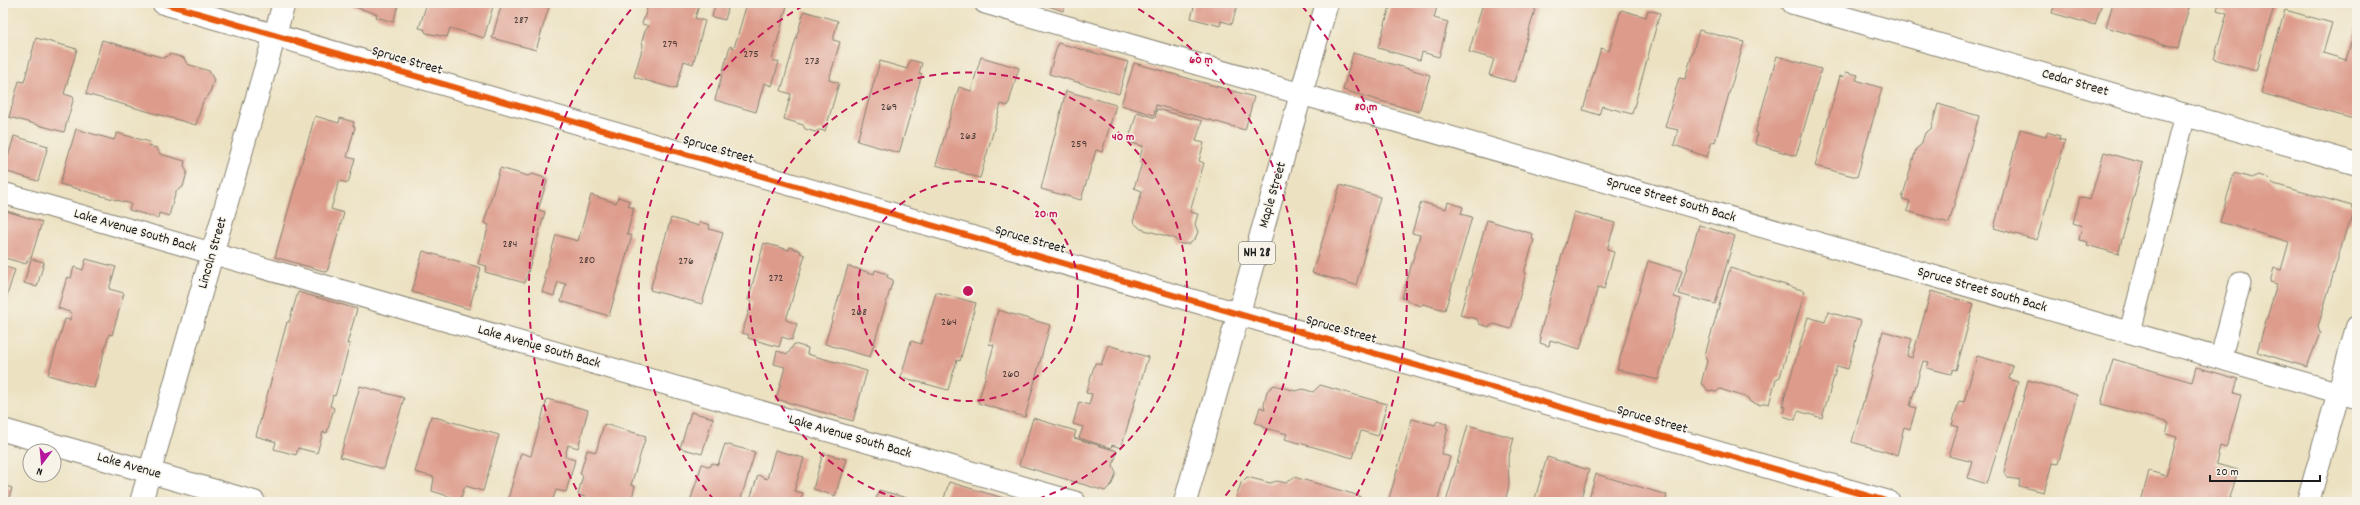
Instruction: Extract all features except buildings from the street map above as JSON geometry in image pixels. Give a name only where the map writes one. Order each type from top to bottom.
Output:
[{"type":"street","name":"Spruce Street","points":[[163,3],[275,34],[1889,502]]},
{"type":"street","name":"Lincoln Street","points":[[141,502],[284,3]]},
{"type":"street","name":"Maple Street","points":[[1185,502],[1327,3]]},
{"type":"street","name":"Cedar Street","points":[[1792,3],[2357,164]]},
{"type":"street","points":[[2308,502],[2348,395],[2357,327]]},
{"type":"street","name":"Lake Avenue","points":[[3,430],[254,502]]},
{"type":"lane","name":"Spruce Street South Back","points":[[985,3],[2130,332],[2222,357],[2348,395]]},
{"type":"lane","points":[[2130,332],[2185,115]]},
{"type":"lane","name":"Lake Avenue South Back","points":[[3,193],[1075,502]]},
{"type":"lane","points":[[2222,357],[2240,283]]},
{"type":"cycle path","points":[[163,3],[1889,502]]}]
